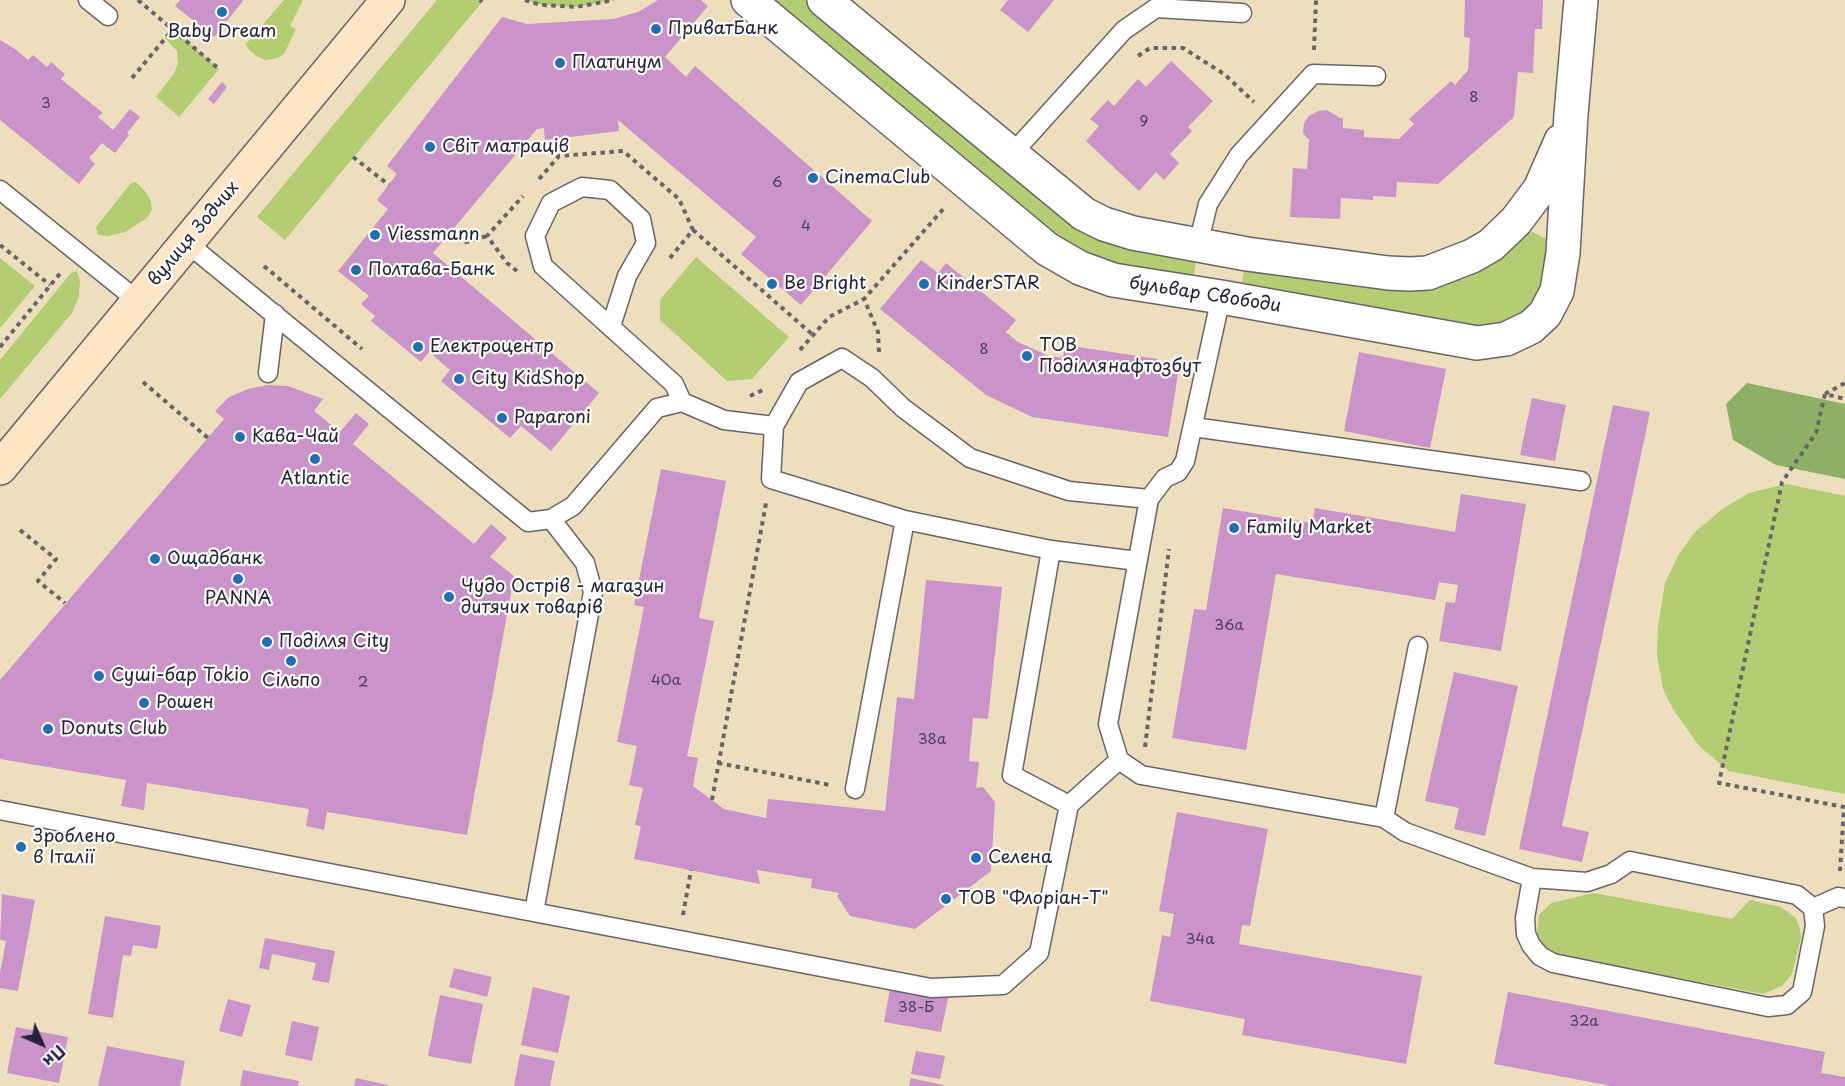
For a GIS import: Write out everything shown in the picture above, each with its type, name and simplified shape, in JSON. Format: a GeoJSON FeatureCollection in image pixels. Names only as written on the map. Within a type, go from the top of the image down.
{"type":"FeatureCollection","features":[{"type":"Feature","properties":{"kind":"main road","name":"вулиця Зодчих"},"geometry":{"type":"LineString","coordinates":[[0,468],[388,0]]}},
{"type":"Feature","properties":{"kind":"street","name":"бульвар Свободи"},"geometry":{"type":"LineString","coordinates":[[748,0],[966,182],[1062,258],[1080,268],[1113,280],[1477,343],[1498,341],[1523,332],[1545,314],[1557,291],[1563,253],[1571,114],[1581,0]]}},
{"type":"Feature","properties":{"kind":"street","name":"бульвар Свободи"},"geometry":{"type":"LineString","coordinates":[[824,0],[1084,214],[1104,224],[1133,233],[1213,248],[1409,274],[1428,273],[1451,265],[1491,245],[1530,206],[1550,170],[1571,114]]}},
{"type":"Feature","properties":{"kind":"street"},"geometry":{"type":"LineString","coordinates":[[1213,248],[1221,297]]}},
{"type":"Feature","properties":{"kind":"lane"},"geometry":{"type":"LineString","coordinates":[[88,0],[108,16]]}},
{"type":"Feature","properties":{"kind":"lane"},"geometry":{"type":"LineString","coordinates":[[1011,155],[1124,30],[1156,8],[1242,13]]}},
{"type":"Feature","properties":{"kind":"lane"},"geometry":{"type":"LineString","coordinates":[[1213,248],[1208,204],[1239,155],[1313,74],[1376,76]]}},
{"type":"Feature","properties":{"kind":"lane"},"geometry":{"type":"LineString","coordinates":[[611,326],[627,276],[645,243],[641,219],[610,190],[582,187],[551,203],[535,236],[543,266],[674,384],[682,402]]}},
{"type":"Feature","properties":{"kind":"lane"},"geometry":{"type":"LineString","coordinates":[[0,190],[138,301]]}},
{"type":"Feature","properties":{"kind":"lane"},"geometry":{"type":"LineString","coordinates":[[187,243],[528,522],[551,519],[573,506],[657,408],[682,402],[724,420],[774,426]]}},
{"type":"Feature","properties":{"kind":"lane"},"geometry":{"type":"LineString","coordinates":[[1221,297],[1185,462],[1178,472],[1165,478],[1149,499],[1108,724],[1119,759],[1141,775],[1384,818],[1405,832],[1532,878],[1587,882],[1611,874],[1630,861],[1797,895],[1814,908],[1815,926],[1802,993],[1787,1005],[1768,1007],[1553,963],[1540,956],[1526,934],[1525,918],[1532,878]]}},
{"type":"Feature","properties":{"kind":"lane"},"geometry":{"type":"LineString","coordinates":[[268,373],[275,314]]}},
{"type":"Feature","properties":{"kind":"lane"},"geometry":{"type":"LineString","coordinates":[[1137,561],[1051,550],[905,520],[771,479],[774,426],[800,382],[842,358],[872,378],[903,408],[970,458],[1069,491],[1149,499]]}},
{"type":"Feature","properties":{"kind":"lane"},"geometry":{"type":"LineString","coordinates":[[1193,428],[1581,482]]}},
{"type":"Feature","properties":{"kind":"lane"},"geometry":{"type":"LineString","coordinates":[[534,912],[592,592],[585,563],[551,519]]}},
{"type":"Feature","properties":{"kind":"lane"},"geometry":{"type":"LineString","coordinates":[[855,789],[905,520]]}},
{"type":"Feature","properties":{"kind":"lane"},"geometry":{"type":"LineString","coordinates":[[1051,550],[1012,775],[1069,805]]}},
{"type":"Feature","properties":{"kind":"lane"},"geometry":{"type":"LineString","coordinates":[[1384,818],[1418,646]]}},
{"type":"Feature","properties":{"kind":"lane"},"geometry":{"type":"LineString","coordinates":[[0,810],[931,988],[1003,985],[1039,953],[1069,805],[1119,759]]}},
{"type":"Feature","properties":{"kind":"lane"},"geometry":{"type":"LineString","coordinates":[[1814,908],[1841,897]]}},
{"type":"Feature","properties":{"kind":"path"},"geometry":{"type":"LineString","coordinates":[[138,0],[219,69]]}},
{"type":"Feature","properties":{"kind":"path"},"geometry":{"type":"LineString","coordinates":[[525,0],[542,5],[576,7],[614,0]]}},
{"type":"Feature","properties":{"kind":"path"},"geometry":{"type":"LineString","coordinates":[[1315,39],[1316,0]]}},
{"type":"Feature","properties":{"kind":"path"},"geometry":{"type":"LineString","coordinates":[[132,78],[173,29]]}},
{"type":"Feature","properties":{"kind":"path"},"geometry":{"type":"LineString","coordinates":[[1097,58],[1113,72],[1150,48],[1183,48],[1224,74],[1273,119]]}},
{"type":"Feature","properties":{"kind":"path"},"geometry":{"type":"LineString","coordinates":[[535,183],[559,156],[623,151],[679,199],[693,230],[813,335]]}},
{"type":"Feature","properties":{"kind":"path"},"geometry":{"type":"LineString","coordinates":[[353,157],[389,185]]}},
{"type":"Feature","properties":{"kind":"path"},"geometry":{"type":"LineString","coordinates":[[450,232],[463,243],[487,236],[527,192]]}},
{"type":"Feature","properties":{"kind":"path"},"geometry":{"type":"LineString","coordinates":[[795,355],[829,317],[864,299],[946,206]]}},
{"type":"Feature","properties":{"kind":"path"},"geometry":{"type":"LineString","coordinates":[[664,265],[693,230]]}},
{"type":"Feature","properties":{"kind":"path"},"geometry":{"type":"LineString","coordinates":[[487,236],[507,263],[525,278]]}},
{"type":"Feature","properties":{"kind":"path"},"geometry":{"type":"LineString","coordinates":[[0,244],[50,285]]}},
{"type":"Feature","properties":{"kind":"path"},"geometry":{"type":"LineString","coordinates":[[0,347],[78,251]]}},
{"type":"Feature","properties":{"kind":"path"},"geometry":{"type":"LineString","coordinates":[[264,266],[363,350]]}},
{"type":"Feature","properties":{"kind":"path"},"geometry":{"type":"LineString","coordinates":[[864,299],[878,332],[879,355]]}},
{"type":"Feature","properties":{"kind":"path"},"geometry":{"type":"LineString","coordinates":[[143,382],[208,438]]}},
{"type":"Feature","properties":{"kind":"path"},"geometry":{"type":"LineString","coordinates":[[1841,897],[1844,807],[1719,783],[1782,482],[1816,433],[1825,394],[1845,383]]}},
{"type":"Feature","properties":{"kind":"path"},"geometry":{"type":"LineString","coordinates":[[747,397],[766,389]]}},
{"type":"Feature","properties":{"kind":"path"},"geometry":{"type":"LineString","coordinates":[[1825,394],[1845,399]]}},
{"type":"Feature","properties":{"kind":"path"},"geometry":{"type":"LineString","coordinates":[[712,800],[771,479]]}},
{"type":"Feature","properties":{"kind":"path"},"geometry":{"type":"LineString","coordinates":[[20,530],[56,559],[38,581],[65,603]]}},
{"type":"Feature","properties":{"kind":"path"},"geometry":{"type":"LineString","coordinates":[[1141,775],[1170,541]]}},
{"type":"Feature","properties":{"kind":"path"},"geometry":{"type":"LineString","coordinates":[[718,763],[855,789]]}},
{"type":"Feature","properties":{"kind":"path"},"geometry":{"type":"LineString","coordinates":[[679,940],[691,870]]}},
{"type":"Feature","properties":{"kind":"green space"},"geometry":{"type":"Polygon","coordinates":[[[284,0],[303,0],[290,26],[296,29],[284,54],[265,60],[256,56],[246,44],[284,0]]]}},
{"type":"Feature","properties":{"kind":"green space"},"geometry":{"type":"Polygon","coordinates":[[[437,0],[480,0],[482,2],[285,240],[257,217],[437,0]]]}},
{"type":"Feature","properties":{"kind":"green space"},"geometry":{"type":"Polygon","coordinates":[[[525,0],[614,0],[576,7],[541,5],[525,0]]]}},
{"type":"Feature","properties":{"kind":"green space"},"geometry":{"type":"Polygon","coordinates":[[[748,0],[824,0],[1084,214],[1198,245],[1192,292],[1113,280],[748,0]]]}},
{"type":"Feature","properties":{"kind":"green space"},"geometry":{"type":"Polygon","coordinates":[[[173,29],[219,69],[179,117],[156,97],[173,75],[178,64],[177,51],[165,38],[173,29]]]}},
{"type":"Feature","properties":{"kind":"green space"},"geometry":{"type":"Polygon","coordinates":[[[136,182],[151,201],[152,210],[147,218],[125,232],[108,236],[98,235],[96,227],[131,183],[136,182]]]}},
{"type":"Feature","properties":{"kind":"green space"},"geometry":{"type":"Polygon","coordinates":[[[1533,232],[1556,244],[1563,253],[1523,332],[1239,300],[1247,254],[1388,273],[1517,234],[1533,232]]]}},
{"type":"Feature","properties":{"kind":"green space"},"geometry":{"type":"Polygon","coordinates":[[[696,257],[789,337],[752,379],[727,381],[660,320],[660,300],[696,257]]]}},
{"type":"Feature","properties":{"kind":"green space"},"geometry":{"type":"Polygon","coordinates":[[[0,258],[35,286],[0,328],[0,258]]]}},
{"type":"Feature","properties":{"kind":"green space"},"geometry":{"type":"Polygon","coordinates":[[[77,271],[80,281],[79,296],[72,313],[0,399],[0,360],[71,273],[77,271]]]}},
{"type":"Feature","properties":{"kind":"green space"},"geometry":{"type":"Polygon","coordinates":[[[1747,383],[1845,404],[1845,479],[1776,465],[1733,440],[1726,404],[1747,383]]]}},
{"type":"Feature","properties":{"kind":"green space"},"geometry":{"type":"Polygon","coordinates":[[[1786,484],[1845,496],[1845,794],[1729,771],[1699,746],[1673,709],[1663,689],[1657,655],[1658,627],[1665,583],[1679,554],[1695,532],[1721,510],[1749,493],[1786,484]]]}},
{"type":"Feature","properties":{"kind":"green space"},"geometry":{"type":"Polygon","coordinates":[[[1594,893],[1732,919],[1750,900],[1781,907],[1796,918],[1800,929],[1801,938],[1792,974],[1782,986],[1763,994],[1562,956],[1546,948],[1537,934],[1539,915],[1551,903],[1594,893]]]}},
{"type":"Feature","properties":{"kind":"building"},"geometry":{"type":"Polygon","coordinates":[[[180,0],[243,1],[214,37],[175,6],[180,0]]]}},
{"type":"Feature","properties":{"kind":"building"},"geometry":{"type":"Polygon","coordinates":[[[658,0],[701,0],[708,6],[665,57],[686,77],[695,66],[872,221],[801,305],[741,254],[756,237],[618,120],[619,131],[545,140],[544,128],[537,129],[433,253],[599,393],[551,451],[521,426],[510,438],[441,381],[450,370],[429,352],[421,362],[371,321],[375,316],[361,304],[369,296],[338,271],[388,209],[377,200],[397,174],[387,166],[502,17],[527,24],[613,19],[638,12],[658,0]]]}},
{"type":"Feature","properties":{"kind":"building"},"geometry":{"type":"Polygon","coordinates":[[[1008,0],[1054,0],[1028,32],[1000,10],[1008,0]]]}},
{"type":"Feature","properties":{"kind":"building"},"geometry":{"type":"Polygon","coordinates":[[[1465,0],[1543,0],[1542,29],[1535,29],[1533,73],[1518,72],[1514,117],[1438,184],[1397,182],[1396,197],[1373,196],[1373,200],[1341,198],[1340,219],[1290,217],[1293,168],[1307,169],[1309,140],[1303,133],[1304,123],[1309,116],[1318,111],[1327,110],[1343,118],[1343,128],[1364,130],[1364,137],[1399,139],[1414,124],[1409,119],[1451,81],[1455,85],[1468,70],[1470,38],[1464,37],[1465,0]]]}},
{"type":"Feature","properties":{"kind":"building"},"geometry":{"type":"Polygon","coordinates":[[[0,40],[28,60],[33,55],[47,67],[51,62],[65,74],[61,79],[103,113],[98,117],[113,130],[130,109],[140,117],[115,153],[102,143],[89,158],[95,164],[79,184],[0,120],[0,40]]]}},
{"type":"Feature","properties":{"kind":"building"},"geometry":{"type":"Polygon","coordinates":[[[1171,61],[1213,101],[1188,127],[1192,131],[1170,154],[1179,163],[1164,180],[1156,172],[1139,191],[1086,141],[1099,126],[1090,119],[1108,100],[1114,106],[1138,79],[1146,87],[1171,61]]]}},
{"type":"Feature","properties":{"kind":"building"},"geometry":{"type":"Polygon","coordinates":[[[222,82],[227,87],[214,104],[208,99],[222,82]]]}},
{"type":"Feature","properties":{"kind":"building"},"geometry":{"type":"Polygon","coordinates":[[[921,260],[938,273],[946,263],[1016,320],[1006,332],[1018,342],[1049,356],[1063,358],[1065,345],[1158,359],[1156,370],[1178,374],[1168,437],[1032,417],[986,395],[880,309],[921,260]]]}},
{"type":"Feature","properties":{"kind":"building"},"geometry":{"type":"Polygon","coordinates":[[[1359,352],[1446,369],[1430,448],[1344,431],[1359,352]]]}},
{"type":"Feature","properties":{"kind":"building","name":"Поділля City"},"geometry":{"type":"Polygon","coordinates":[[[268,385],[288,386],[323,399],[314,411],[340,432],[356,413],[369,424],[353,444],[474,544],[491,524],[507,538],[490,557],[514,576],[467,835],[327,812],[324,830],[306,826],[309,809],[147,783],[144,810],[121,806],[126,780],[0,759],[0,680],[224,419],[215,411],[229,397],[248,389],[268,385]]]}},
{"type":"Feature","properties":{"kind":"building"},"geometry":{"type":"Polygon","coordinates":[[[1532,398],[1566,405],[1555,461],[1520,455],[1532,398]]]}},
{"type":"Feature","properties":{"kind":"building"},"geometry":{"type":"Polygon","coordinates":[[[1613,405],[1650,412],[1562,826],[1589,832],[1582,862],[1519,849],[1613,405]]]}},
{"type":"Feature","properties":{"kind":"building"},"geometry":{"type":"Polygon","coordinates":[[[661,469],[726,481],[699,618],[714,621],[687,756],[698,758],[693,786],[724,809],[766,818],[768,799],[885,811],[897,697],[914,699],[926,580],[1002,587],[988,719],[973,718],[969,761],[979,762],[976,788],[983,787],[995,802],[991,871],[915,929],[850,916],[837,896],[839,893],[811,888],[812,879],[757,870],[760,884],[634,859],[641,826],[635,825],[643,788],[629,785],[637,746],[617,742],[644,607],[634,605],[661,469]]]}},
{"type":"Feature","properties":{"kind":"building"},"geometry":{"type":"Polygon","coordinates":[[[1461,494],[1526,504],[1501,651],[1439,641],[1446,602],[1455,603],[1458,585],[1439,582],[1435,600],[1276,574],[1246,750],[1172,738],[1194,609],[1206,610],[1223,508],[1312,523],[1315,508],[1455,532],[1461,494]]]}},
{"type":"Feature","properties":{"kind":"building"},"geometry":{"type":"Polygon","coordinates":[[[1454,672],[1518,686],[1485,836],[1454,829],[1459,808],[1425,801],[1454,672]]]}},
{"type":"Feature","properties":{"kind":"building"},"geometry":{"type":"Polygon","coordinates":[[[1177,812],[1268,829],[1250,926],[1242,925],[1239,944],[1422,976],[1406,1064],[1242,1035],[1245,1019],[1150,1001],[1162,935],[1170,937],[1174,914],[1159,911],[1177,812]]]}},
{"type":"Feature","properties":{"kind":"building"},"geometry":{"type":"Polygon","coordinates":[[[2,894],[35,900],[18,991],[0,988],[0,973],[6,941],[0,940],[2,894]]]}},
{"type":"Feature","properties":{"kind":"building"},"geometry":{"type":"Polygon","coordinates":[[[105,916],[161,926],[157,949],[133,945],[131,956],[123,955],[113,1018],[88,1014],[105,916]]]}},
{"type":"Feature","properties":{"kind":"building"},"geometry":{"type":"Polygon","coordinates":[[[265,938],[335,951],[329,983],[312,980],[316,963],[272,954],[269,970],[259,968],[265,938]]]}},
{"type":"Feature","properties":{"kind":"building"},"geometry":{"type":"Polygon","coordinates":[[[454,968],[492,977],[487,997],[449,987],[454,968]]]}},
{"type":"Feature","properties":{"kind":"building"},"geometry":{"type":"Polygon","coordinates":[[[891,983],[949,994],[941,1032],[884,1022],[891,983]]]}},
{"type":"Feature","properties":{"kind":"building"},"geometry":{"type":"Polygon","coordinates":[[[533,987],[570,996],[558,1053],[521,1045],[533,987]]]}},
{"type":"Feature","properties":{"kind":"building"},"geometry":{"type":"Polygon","coordinates":[[[1508,992],[1825,1052],[1821,1073],[1845,1077],[1845,1086],[1612,1086],[1494,1064],[1508,992]]]}},
{"type":"Feature","properties":{"kind":"building"},"geometry":{"type":"Polygon","coordinates":[[[440,995],[483,1004],[471,1064],[428,1056],[440,995]]]}},
{"type":"Feature","properties":{"kind":"building"},"geometry":{"type":"Polygon","coordinates":[[[228,999],[251,1005],[242,1037],[219,1031],[228,999]]]}},
{"type":"Feature","properties":{"kind":"building"},"geometry":{"type":"Polygon","coordinates":[[[292,1021],[319,1027],[312,1061],[285,1055],[292,1021]]]}},
{"type":"Feature","properties":{"kind":"building"},"geometry":{"type":"Polygon","coordinates":[[[16,1027],[68,1037],[59,1083],[7,1073],[16,1027]]]}},
{"type":"Feature","properties":{"kind":"building"},"geometry":{"type":"Polygon","coordinates":[[[107,1046],[185,1061],[180,1086],[98,1086],[107,1046]]]}},
{"type":"Feature","properties":{"kind":"building"},"geometry":{"type":"Polygon","coordinates":[[[916,1051],[945,1056],[940,1079],[911,1074],[916,1051]]]}},
{"type":"Feature","properties":{"kind":"building"},"geometry":{"type":"Polygon","coordinates":[[[520,1054],[555,1061],[550,1086],[514,1086],[520,1054]]]}},
{"type":"Feature","properties":{"kind":"building"},"geometry":{"type":"Polygon","coordinates":[[[243,1070],[299,1081],[298,1086],[240,1086],[243,1070]]]}},
{"type":"Feature","properties":{"kind":"building"},"geometry":{"type":"Polygon","coordinates":[[[356,1078],[388,1085],[388,1086],[354,1086],[356,1078]]]}},
{"type":"Feature","properties":{"kind":"building"},"geometry":{"type":"Polygon","coordinates":[[[911,1078],[943,1085],[943,1086],[909,1086],[911,1078]]]}},
{"type":"Feature","properties":{"kind":"place","name":"Baby Dream"},"geometry":{"type":"Point","coordinates":[222,12]}},
{"type":"Feature","properties":{"kind":"place","name":"ПриватБанк"},"geometry":{"type":"Point","coordinates":[656,29]}},
{"type":"Feature","properties":{"kind":"place","name":"Платинум"},"geometry":{"type":"Point","coordinates":[560,63]}},
{"type":"Feature","properties":{"kind":"place","name":"Світ матраців"},"geometry":{"type":"Point","coordinates":[430,147]}},
{"type":"Feature","properties":{"kind":"place","name":"CinemaClub"},"geometry":{"type":"Point","coordinates":[813,178]}},
{"type":"Feature","properties":{"kind":"place","name":"Viessmann"},"geometry":{"type":"Point","coordinates":[375,235]}},
{"type":"Feature","properties":{"kind":"place","name":"Полтава-Банк"},"geometry":{"type":"Point","coordinates":[356,270]}},
{"type":"Feature","properties":{"kind":"place","name":"Be Bright"},"geometry":{"type":"Point","coordinates":[772,284]}},
{"type":"Feature","properties":{"kind":"place","name":"KinderSTAR"},"geometry":{"type":"Point","coordinates":[924,284]}},
{"type":"Feature","properties":{"kind":"place","name":"Електроцентр"},"geometry":{"type":"Point","coordinates":[418,347]}},
{"type":"Feature","properties":{"kind":"place","name":"ТОВ Поділлянафтозбут"},"geometry":{"type":"Point","coordinates":[1027,356]}},
{"type":"Feature","properties":{"kind":"place","name":"City KidShop"},"geometry":{"type":"Point","coordinates":[459,379]}},
{"type":"Feature","properties":{"kind":"place","name":"Paparoni"},"geometry":{"type":"Point","coordinates":[502,418]}},
{"type":"Feature","properties":{"kind":"place","name":"Кава-Чай"},"geometry":{"type":"Point","coordinates":[240,437]}},
{"type":"Feature","properties":{"kind":"place","name":"Atlantic"},"geometry":{"type":"Point","coordinates":[315,459]}},
{"type":"Feature","properties":{"kind":"place","name":"Family Market"},"geometry":{"type":"Point","coordinates":[1234,528]}},
{"type":"Feature","properties":{"kind":"place","name":"Ощадбанк"},"geometry":{"type":"Point","coordinates":[155,559]}},
{"type":"Feature","properties":{"kind":"place","name":"PANNA"},"geometry":{"type":"Point","coordinates":[238,579]}},
{"type":"Feature","properties":{"kind":"place","name":"Чудо Острів - магазин дитячих товарів"},"geometry":{"type":"Point","coordinates":[449,597]}},
{"type":"Feature","properties":{"kind":"place","name":"Поділля City"},"geometry":{"type":"Point","coordinates":[267,642]}},
{"type":"Feature","properties":{"kind":"place","name":"Сільпо"},"geometry":{"type":"Point","coordinates":[291,661]}},
{"type":"Feature","properties":{"kind":"place","name":"Суші-бар Tokio"},"geometry":{"type":"Point","coordinates":[99,676]}},
{"type":"Feature","properties":{"kind":"place","name":"Рошен"},"geometry":{"type":"Point","coordinates":[144,703]}},
{"type":"Feature","properties":{"kind":"place","name":"Donuts Club"},"geometry":{"type":"Point","coordinates":[48,729]}},
{"type":"Feature","properties":{"kind":"place","name":"Зроблено в Італії"},"geometry":{"type":"Point","coordinates":[21,847]}},
{"type":"Feature","properties":{"kind":"place","name":"Селена"},"geometry":{"type":"Point","coordinates":[976,858]}},
{"type":"Feature","properties":{"kind":"place","name":"ТОВ \"Флоріан-Т\""},"geometry":{"type":"Point","coordinates":[946,899]}}]}
